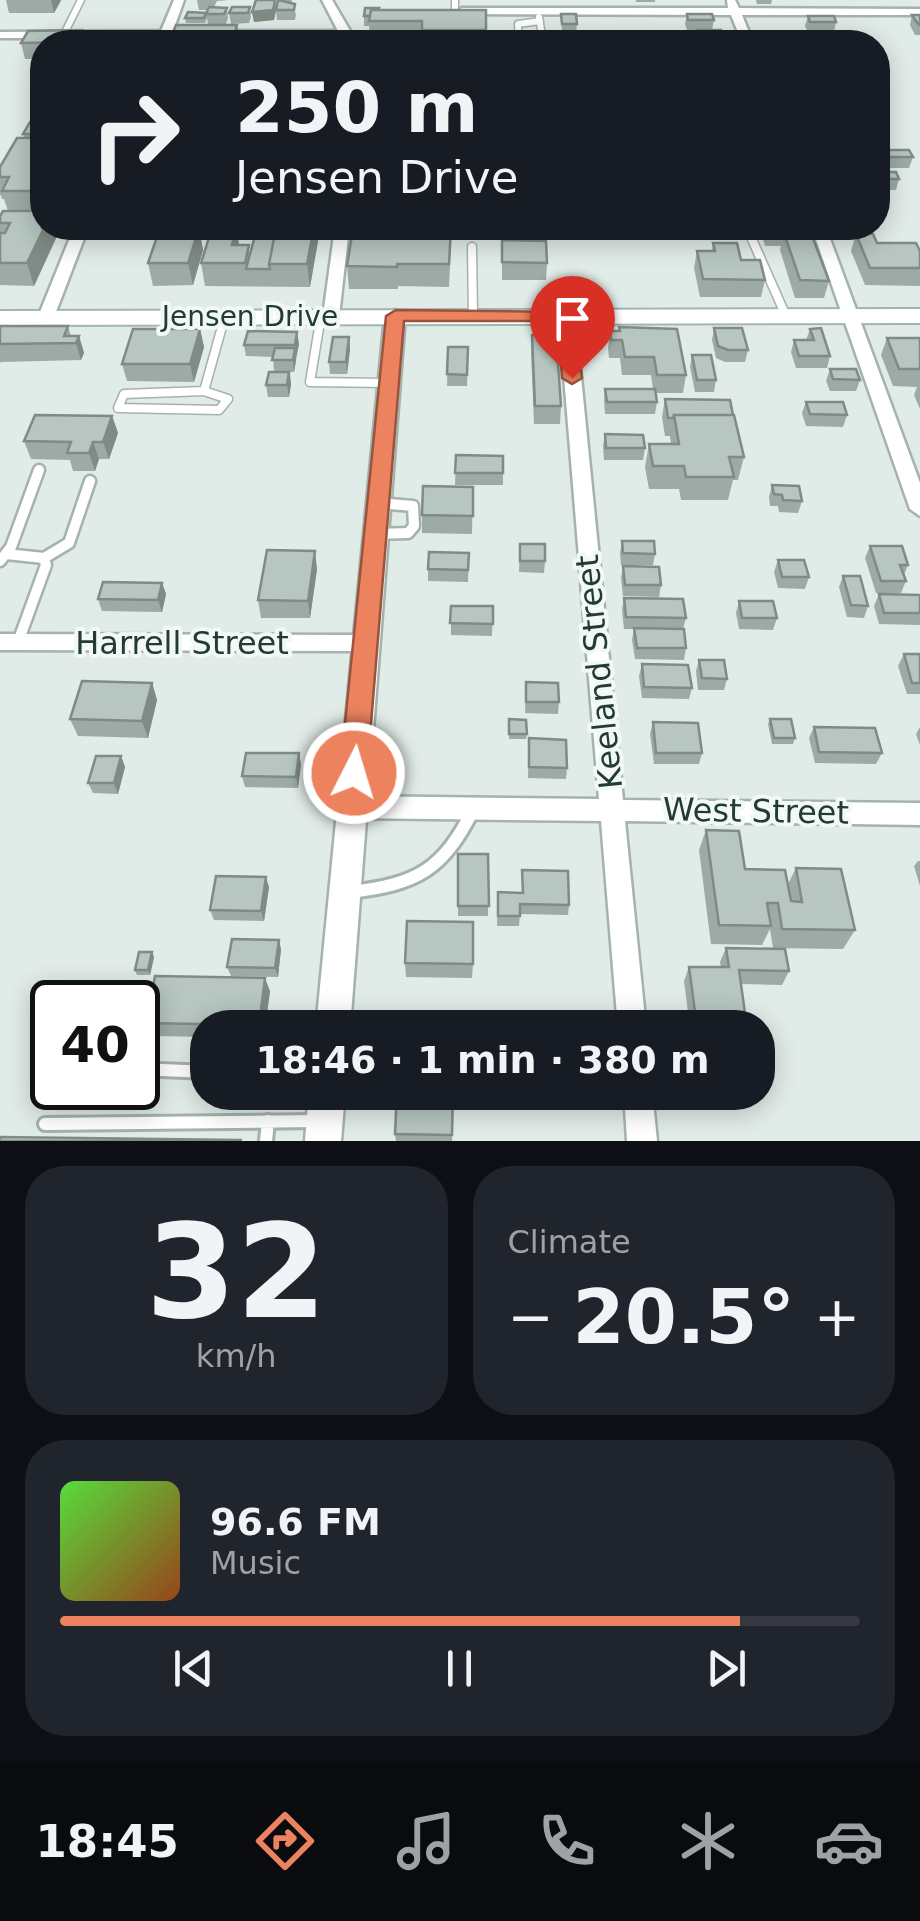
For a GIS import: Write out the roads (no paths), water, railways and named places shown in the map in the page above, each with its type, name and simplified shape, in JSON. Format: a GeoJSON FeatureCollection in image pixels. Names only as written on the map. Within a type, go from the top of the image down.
{"type":"FeatureCollection","features":[{"type":"Feature","properties":{"kind":"main road","name":"Jensen Drive"},"geometry":{"type":"LineString","coordinates":[[0,318],[920,316]]}},
{"type":"Feature","properties":{"kind":"street"},"geometry":{"type":"LineString","coordinates":[[168,30],[180,0]]}},
{"type":"Feature","properties":{"kind":"street"},"geometry":{"type":"LineString","coordinates":[[326,0],[343,30]]}},
{"type":"Feature","properties":{"kind":"street"},"geometry":{"type":"LineString","coordinates":[[455,6],[539,16],[733,6],[920,12]]}},
{"type":"Feature","properties":{"kind":"street"},"geometry":{"type":"LineString","coordinates":[[733,6],[742,30]]}},
{"type":"Feature","properties":{"kind":"street"},"geometry":{"type":"LineString","coordinates":[[0,35],[30,35]]}},
{"type":"Feature","properties":{"kind":"street"},"geometry":{"type":"LineString","coordinates":[[46,317],[77,240]]}},
{"type":"Feature","properties":{"kind":"street"},"geometry":{"type":"LineString","coordinates":[[326,316],[340,240]]}},
{"type":"Feature","properties":{"kind":"street"},"geometry":{"type":"LineString","coordinates":[[824,240],[920,509]]}},
{"type":"Feature","properties":{"kind":"street"},"geometry":{"type":"LineString","coordinates":[[334,1010],[396,316]]}},
{"type":"Feature","properties":{"kind":"street","name":"Keeland Street"},"geometry":{"type":"LineString","coordinates":[[566,316],[630,1010]]}},
{"type":"Feature","properties":{"kind":"street","name":"Harrell Street"},"geometry":{"type":"LineString","coordinates":[[9,642],[365,644]]}},
{"type":"Feature","properties":{"kind":"street","name":"West Street"},"geometry":{"type":"LineString","coordinates":[[352,808],[920,814]]}},
{"type":"Feature","properties":{"kind":"street"},"geometry":{"type":"LineString","coordinates":[[639,1110],[642,1141]]}},
{"type":"Feature","properties":{"kind":"lane"},"geometry":{"type":"LineString","coordinates":[[66,30],[80,0]]}},
{"type":"Feature","properties":{"kind":"lane"},"geometry":{"type":"LineString","coordinates":[[518,30],[518,24],[539,16],[541,30]]}},
{"type":"Feature","properties":{"kind":"lane"},"geometry":{"type":"LineString","coordinates":[[752,240],[786,316]]}},
{"type":"Feature","properties":{"kind":"lane"},"geometry":{"type":"LineString","coordinates":[[472,247],[473,316]]}},
{"type":"Feature","properties":{"kind":"lane"},"geometry":{"type":"LineString","coordinates":[[204,391],[225,316]]}},
{"type":"Feature","properties":{"kind":"lane"},"geometry":{"type":"LineString","coordinates":[[326,316],[310,382],[389,383]]}},
{"type":"Feature","properties":{"kind":"lane"},"geometry":{"type":"LineString","coordinates":[[204,391],[228,399],[218,410],[118,408],[124,394],[204,391]]}},
{"type":"Feature","properties":{"kind":"lane"},"geometry":{"type":"LineString","coordinates":[[39,470],[3,557],[44,558],[69,543],[90,481]]}},
{"type":"Feature","properties":{"kind":"lane"},"geometry":{"type":"LineString","coordinates":[[375,534],[408,533],[414,526],[413,506],[378,503]]}},
{"type":"Feature","properties":{"kind":"lane"},"geometry":{"type":"LineString","coordinates":[[9,642],[46,566],[44,558]]}},
{"type":"Feature","properties":{"kind":"lane"},"geometry":{"type":"LineString","coordinates":[[344,893],[402,887],[432,868],[456,847],[474,808]]}},
{"type":"Feature","properties":{"kind":"lane"},"geometry":{"type":"LineString","coordinates":[[160,1070],[190,1071]]}},
{"type":"Feature","properties":{"kind":"lane"},"geometry":{"type":"LineString","coordinates":[[44,1124],[325,1118]]}},
{"type":"Feature","properties":{"kind":"lane"},"geometry":{"type":"LineString","coordinates":[[266,1141],[268,1122]]}}]}
